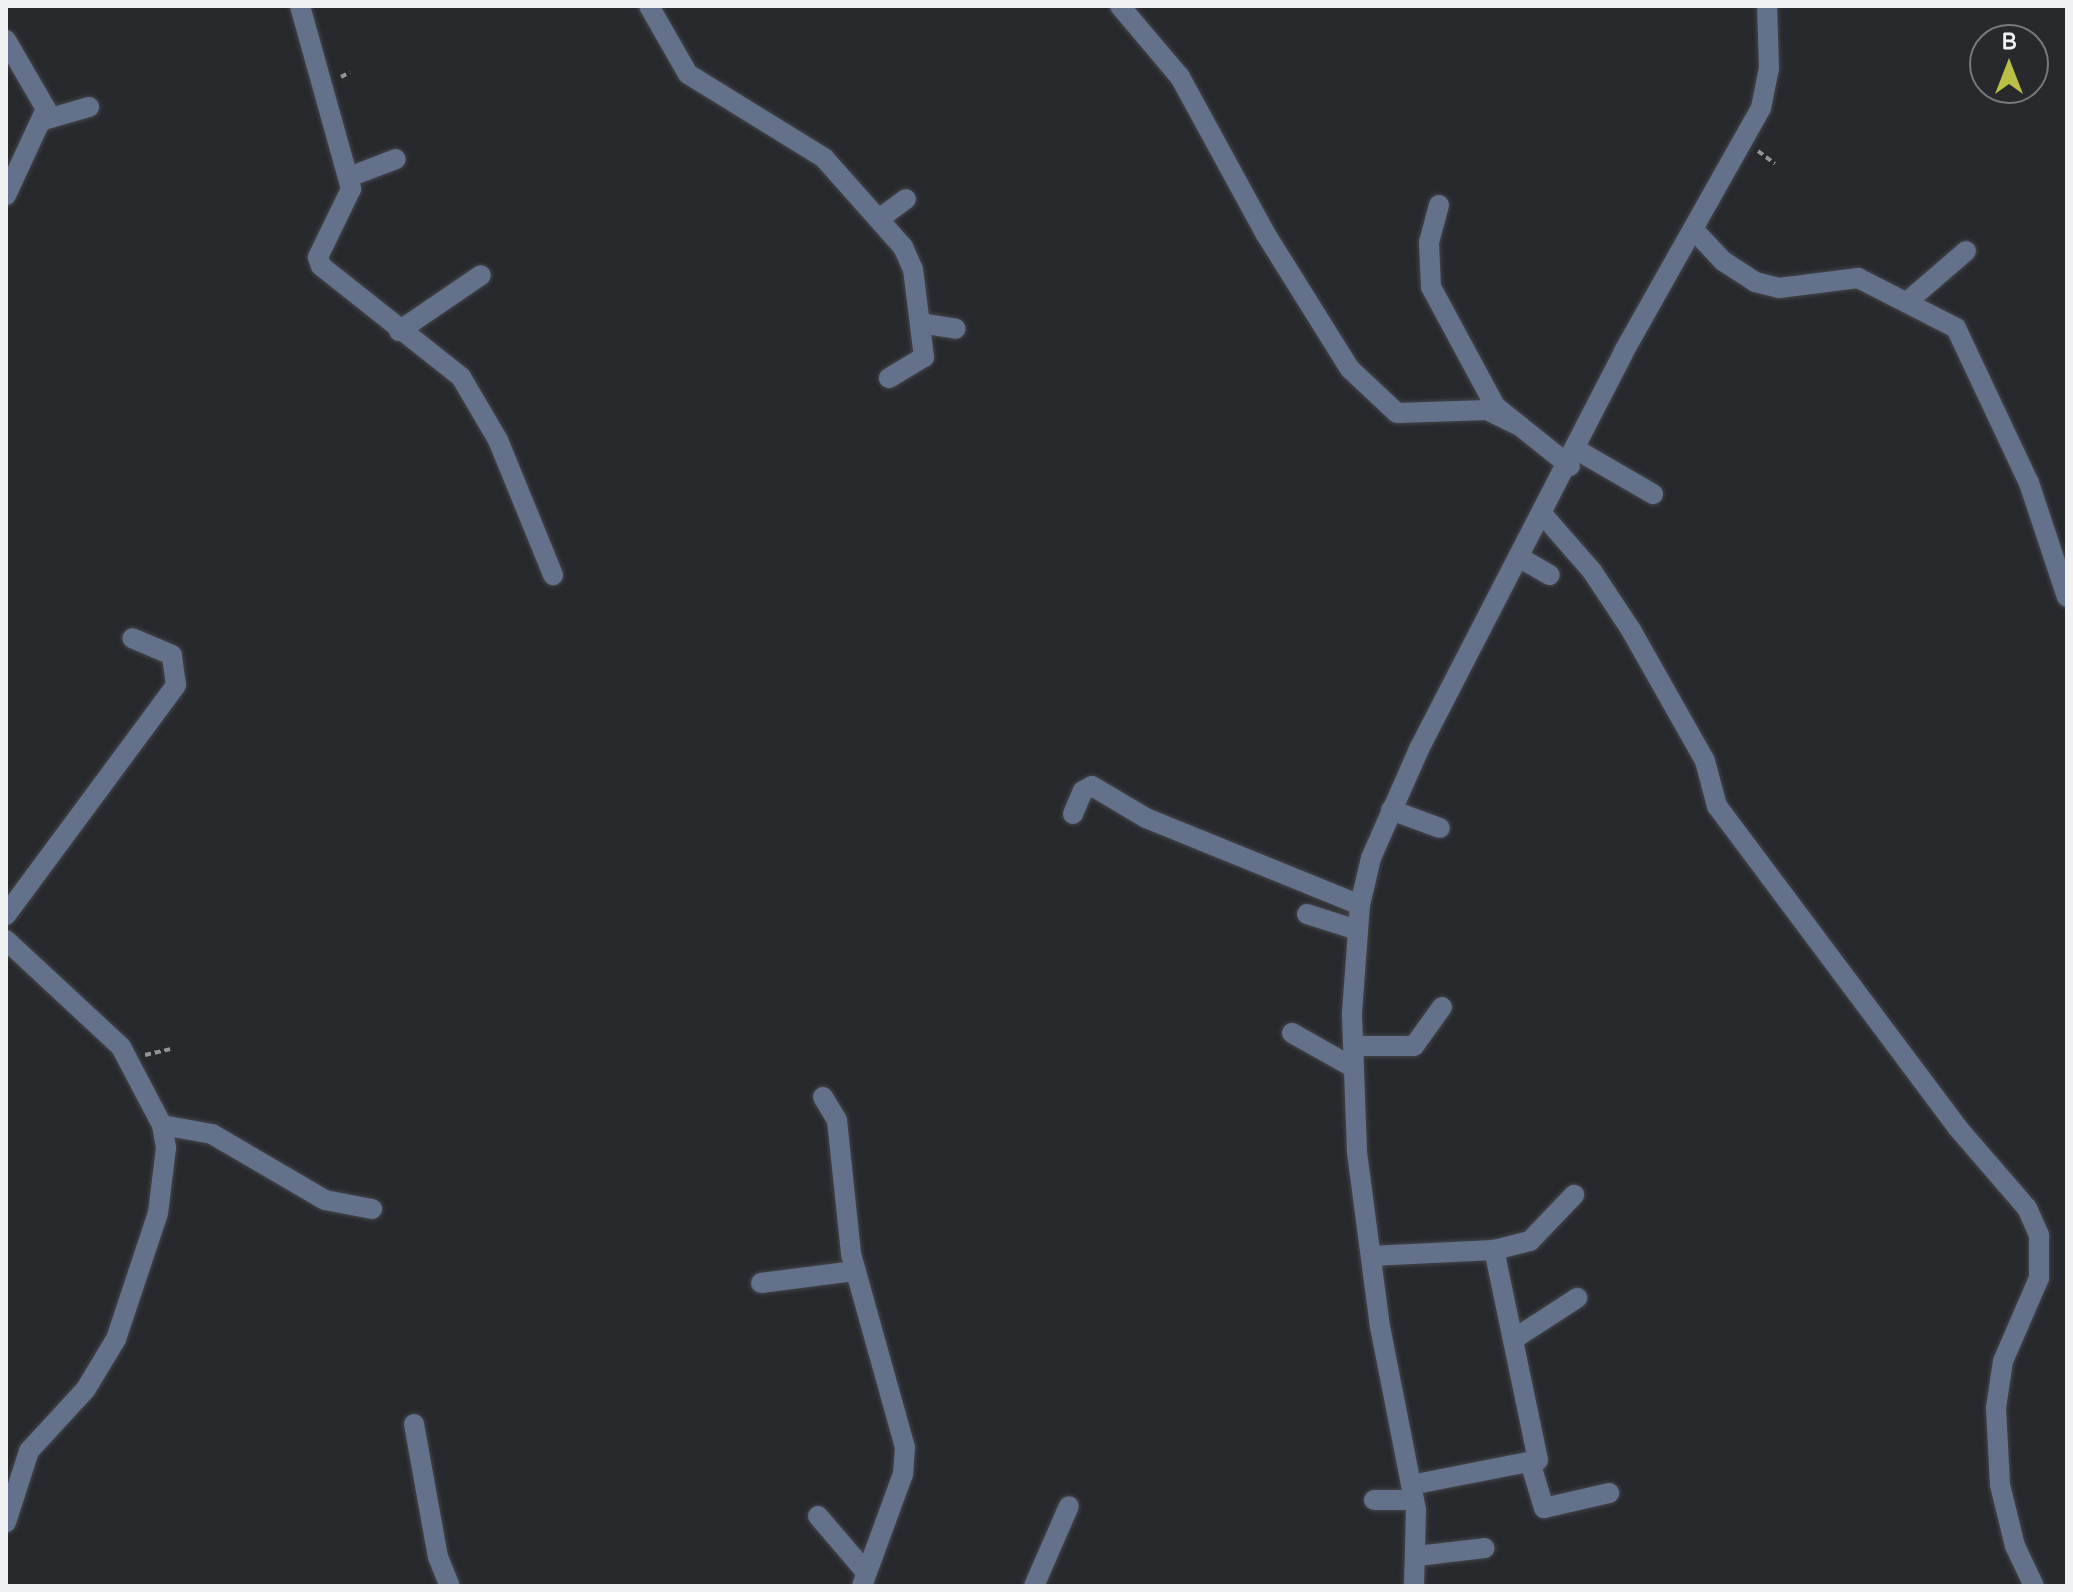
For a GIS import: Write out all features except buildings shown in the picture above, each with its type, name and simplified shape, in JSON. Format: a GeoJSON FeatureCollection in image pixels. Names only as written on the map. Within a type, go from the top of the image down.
{"type":"FeatureCollection","features":[{"type":"Feature","properties":{"kind":"street"},"geometry":{"type":"LineString","coordinates":[[300,6],[349,177],[351,200],[322,247],[321,266],[399,331],[461,377],[482,408],[553,575]]}},
{"type":"Feature","properties":{"kind":"street"},"geometry":{"type":"LineString","coordinates":[[649,6],[688,74],[824,158],[880,218],[913,269],[924,357],[889,378]]}},
{"type":"Feature","properties":{"kind":"street"},"geometry":{"type":"LineString","coordinates":[[1120,6],[1180,77],[1265,233],[1350,369],[1397,413],[1487,410],[1573,458],[1653,494]]}},
{"type":"Feature","properties":{"kind":"street"},"geometry":{"type":"LineString","coordinates":[[1414,1586],[1417,1556],[1413,1492],[1371,1256],[1354,1068],[1360,905],[1391,810],[1693,229],[1761,108],[1769,68],[1767,6]]}},
{"type":"Feature","properties":{"kind":"street"},"geometry":{"type":"LineString","coordinates":[[6,40],[44,100],[44,120],[6,195]]}},
{"type":"Feature","properties":{"kind":"street"},"geometry":{"type":"LineString","coordinates":[[44,120],[89,107]]}},
{"type":"Feature","properties":{"kind":"street"},"geometry":{"type":"LineString","coordinates":[[349,177],[396,159]]}},
{"type":"Feature","properties":{"kind":"street"},"geometry":{"type":"LineString","coordinates":[[880,218],[906,199]]}},
{"type":"Feature","properties":{"kind":"street"},"geometry":{"type":"LineString","coordinates":[[1439,205],[1429,243],[1431,287],[1483,387],[1520,426]]}},
{"type":"Feature","properties":{"kind":"street"},"geometry":{"type":"LineString","coordinates":[[1693,229],[1723,261],[1755,282],[1779,288],[1858,278],[1956,328],[1967,342],[2029,483],[2067,597]]}},
{"type":"Feature","properties":{"kind":"street"},"geometry":{"type":"LineString","coordinates":[[1907,302],[1966,251]]}},
{"type":"Feature","properties":{"kind":"street"},"geometry":{"type":"LineString","coordinates":[[399,331],[481,275]]}},
{"type":"Feature","properties":{"kind":"street"},"geometry":{"type":"LineString","coordinates":[[920,323],[956,329]]}},
{"type":"Feature","properties":{"kind":"street"},"geometry":{"type":"LineString","coordinates":[[1544,516],[1592,571],[1631,630],[1705,761],[1717,806],[1957,1127],[2027,1208],[2039,1235],[2039,1278],[2003,1361],[1996,1408],[2000,1485],[2015,1546],[2034,1586]]}},
{"type":"Feature","properties":{"kind":"street"},"geometry":{"type":"LineString","coordinates":[[1522,559],[1550,575]]}},
{"type":"Feature","properties":{"kind":"street"},"geometry":{"type":"LineString","coordinates":[[6,915],[176,685],[179,669],[172,655],[132,638]]}},
{"type":"Feature","properties":{"kind":"street"},"geometry":{"type":"LineString","coordinates":[[1073,814],[1083,791],[1092,786],[1146,818],[1360,905]]}},
{"type":"Feature","properties":{"kind":"street"},"geometry":{"type":"LineString","coordinates":[[1391,810],[1440,828]]}},
{"type":"Feature","properties":{"kind":"street"},"geometry":{"type":"LineString","coordinates":[[1307,914],[1357,930]]}},
{"type":"Feature","properties":{"kind":"street"},"geometry":{"type":"LineString","coordinates":[[6,940],[121,1047],[162,1125],[166,1176],[116,1339],[86,1389],[29,1451],[6,1522]]}},
{"type":"Feature","properties":{"kind":"street"},"geometry":{"type":"LineString","coordinates":[[1354,1046],[1414,1046],[1442,1007]]}},
{"type":"Feature","properties":{"kind":"street"},"geometry":{"type":"LineString","coordinates":[[1292,1033],[1354,1068]]}},
{"type":"Feature","properties":{"kind":"street"},"geometry":{"type":"LineString","coordinates":[[823,1097],[837,1120],[855,1271],[906,1460],[864,1579]]}},
{"type":"Feature","properties":{"kind":"street"},"geometry":{"type":"LineString","coordinates":[[162,1125],[212,1134],[325,1200],[372,1209]]}},
{"type":"Feature","properties":{"kind":"street"},"geometry":{"type":"LineString","coordinates":[[1371,1256],[1494,1250],[1540,1235],[1574,1195]]}},
{"type":"Feature","properties":{"kind":"street"},"geometry":{"type":"LineString","coordinates":[[1374,1500],[1531,1465],[1539,1453],[1517,1337],[1494,1250]]}},
{"type":"Feature","properties":{"kind":"street"},"geometry":{"type":"LineString","coordinates":[[761,1283],[855,1271]]}},
{"type":"Feature","properties":{"kind":"street"},"geometry":{"type":"LineString","coordinates":[[1517,1337],[1577,1298]]}},
{"type":"Feature","properties":{"kind":"street"},"geometry":{"type":"LineString","coordinates":[[414,1424],[438,1557],[450,1586]]}},
{"type":"Feature","properties":{"kind":"street"},"geometry":{"type":"LineString","coordinates":[[1531,1465],[1544,1508],[1609,1493]]}},
{"type":"Feature","properties":{"kind":"street"},"geometry":{"type":"LineString","coordinates":[[1034,1586],[1069,1506]]}},
{"type":"Feature","properties":{"kind":"street"},"geometry":{"type":"LineString","coordinates":[[818,1516],[864,1579]]}},
{"type":"Feature","properties":{"kind":"street"},"geometry":{"type":"LineString","coordinates":[[1417,1556],[1485,1548]]}}]}
